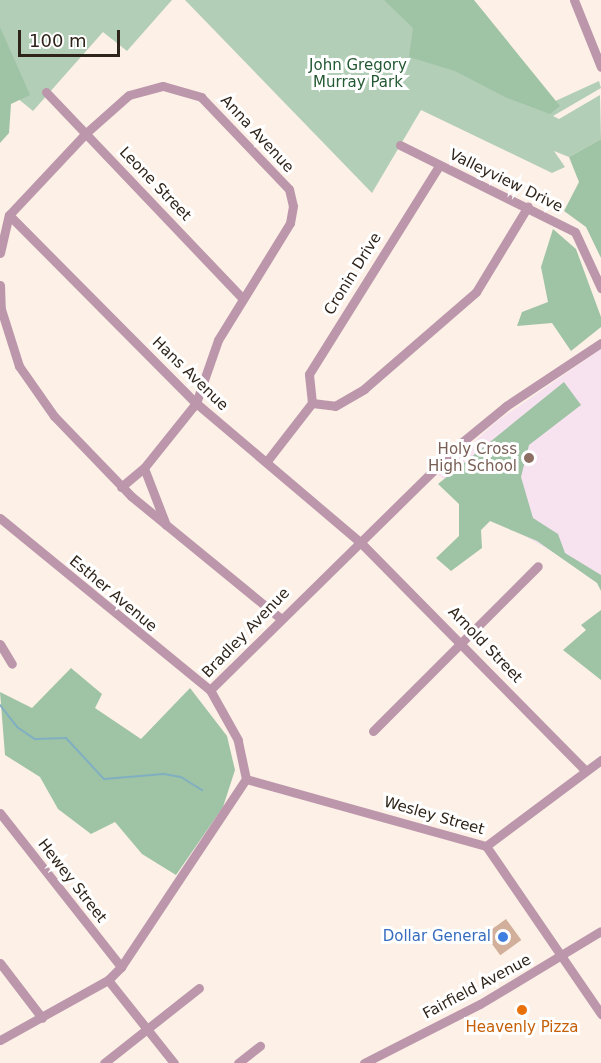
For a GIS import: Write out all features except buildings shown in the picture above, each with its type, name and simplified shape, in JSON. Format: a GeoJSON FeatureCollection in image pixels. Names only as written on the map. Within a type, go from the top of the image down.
{"type":"FeatureCollection","features":[{"type":"Feature","properties":{"kind":"street"},"geometry":{"type":"LineString","coordinates":[[574,0],[598,45],[601,67]]}},
{"type":"Feature","properties":{"kind":"street","name":"Anna Avenue"},"geometry":{"type":"LineString","coordinates":[[0,253],[9,215],[86,133],[129,95],[163,86],[201,97],[289,189],[293,206],[290,223],[218,340],[196,404],[144,468],[121,487]]}},
{"type":"Feature","properties":{"kind":"street","name":"Leone Street"},"geometry":{"type":"LineString","coordinates":[[46,92],[242,298]]}},
{"type":"Feature","properties":{"kind":"street","name":"Valleyview Drive"},"geometry":{"type":"LineString","coordinates":[[400,145],[439,166],[528,206],[575,232],[601,288]]}},
{"type":"Feature","properties":{"kind":"street","name":"Cronin Drive"},"geometry":{"type":"LineString","coordinates":[[312,403],[309,374],[439,166]]}},
{"type":"Feature","properties":{"kind":"street"},"geometry":{"type":"LineString","coordinates":[[267,461],[312,403],[335,406],[364,389],[476,292],[528,206]]}},
{"type":"Feature","properties":{"kind":"street","name":"Hans Avenue"},"geometry":{"type":"LineString","coordinates":[[9,215],[196,404],[267,461],[361,543]]}},
{"type":"Feature","properties":{"kind":"street"},"geometry":{"type":"LineString","coordinates":[[0,285],[1,309],[18,366],[54,416],[121,487],[280,618]]}},
{"type":"Feature","properties":{"kind":"street","name":"Bradley Avenue"},"geometry":{"type":"LineString","coordinates":[[246,779],[238,740],[210,690],[280,618],[361,543],[461,443],[506,406],[601,343]]}},
{"type":"Feature","properties":{"kind":"street"},"geometry":{"type":"LineString","coordinates":[[144,468],[166,525]]}},
{"type":"Feature","properties":{"kind":"street","name":"Esther Avenue"},"geometry":{"type":"LineString","coordinates":[[0,518],[210,690]]}},
{"type":"Feature","properties":{"kind":"street","name":"Arnold Street"},"geometry":{"type":"LineString","coordinates":[[361,543],[461,641],[585,770]]}},
{"type":"Feature","properties":{"kind":"street"},"geometry":{"type":"LineString","coordinates":[[373,731],[538,566]]}},
{"type":"Feature","properties":{"kind":"street"},"geometry":{"type":"LineString","coordinates":[[0,644],[12,664]]}},
{"type":"Feature","properties":{"kind":"street"},"geometry":{"type":"LineString","coordinates":[[486,846],[601,760]]}},
{"type":"Feature","properties":{"kind":"street"},"geometry":{"type":"LineString","coordinates":[[0,1040],[108,980],[121,967],[246,779]]}},
{"type":"Feature","properties":{"kind":"street","name":"Wesley Street"},"geometry":{"type":"LineString","coordinates":[[246,779],[486,846],[601,1014]]}},
{"type":"Feature","properties":{"kind":"street","name":"Hewey Street"},"geometry":{"type":"LineString","coordinates":[[0,813],[121,967]]}},
{"type":"Feature","properties":{"kind":"street","name":"Fairfield Avenue"},"geometry":{"type":"LineString","coordinates":[[364,1063],[564,957],[601,931]]}},
{"type":"Feature","properties":{"kind":"street"},"geometry":{"type":"LineString","coordinates":[[0,963],[42,1018]]}},
{"type":"Feature","properties":{"kind":"street"},"geometry":{"type":"LineString","coordinates":[[108,980],[174,1063]]}},
{"type":"Feature","properties":{"kind":"street"},"geometry":{"type":"LineString","coordinates":[[104,1063],[145,1027],[199,988]]}},
{"type":"Feature","properties":{"kind":"street"},"geometry":{"type":"LineString","coordinates":[[238,1063],[260,1046]]}},
{"type":"Feature","properties":{"kind":"shaded area","name":"Holy Cross High School"},"geometry":{"type":"Polygon","coordinates":[[[601,349],[601,580],[506,525],[438,475],[496,422],[601,349]]]}},
{"type":"Feature","properties":{"kind":"green space"},"geometry":{"type":"Polygon","coordinates":[[[0,0],[172,0],[127,51],[103,32],[33,111],[0,84],[0,0]]]}},
{"type":"Feature","properties":{"kind":"green space","name":"John Gregory Murray Park"},"geometry":{"type":"Polygon","coordinates":[[[185,0],[466,0],[551,103],[599,81],[601,88],[553,116],[559,119],[600,95],[601,139],[569,157],[554,151],[565,167],[552,173],[421,110],[372,193],[185,0]]]}},
{"type":"Feature","properties":{"kind":"green space"},"geometry":{"type":"Polygon","coordinates":[[[384,0],[474,0],[560,106],[550,114],[505,97],[455,71],[409,57],[413,28],[384,0]]]}},
{"type":"Feature","properties":{"kind":"green space"},"geometry":{"type":"Polygon","coordinates":[[[0,27],[30,95],[11,104],[9,133],[0,143],[0,27]]]}},
{"type":"Feature","properties":{"kind":"green space"},"geometry":{"type":"Polygon","coordinates":[[[601,139],[601,258],[586,227],[564,211],[579,182],[569,157],[601,139]]]}},
{"type":"Feature","properties":{"kind":"green space"},"geometry":{"type":"Polygon","coordinates":[[[553,229],[576,249],[601,317],[601,327],[571,351],[552,323],[517,326],[522,312],[548,302],[541,267],[553,229]]]}},
{"type":"Feature","properties":{"kind":"green space"},"geometry":{"type":"Polygon","coordinates":[[[564,382],[581,405],[529,445],[521,477],[533,518],[558,534],[565,553],[601,575],[601,591],[597,583],[537,541],[490,521],[481,530],[482,548],[451,571],[436,558],[459,536],[459,504],[438,484],[564,382]]]}},
{"type":"Feature","properties":{"kind":"green space"},"geometry":{"type":"Polygon","coordinates":[[[601,610],[601,680],[563,650],[586,630],[581,625],[601,610]]]}},
{"type":"Feature","properties":{"kind":"green space"},"geometry":{"type":"Polygon","coordinates":[[[71,668],[102,694],[95,708],[141,739],[190,688],[227,736],[235,770],[223,807],[176,875],[142,854],[115,822],[91,834],[58,809],[40,777],[5,755],[0,692],[32,708],[71,668]]]}},
{"type":"Feature","properties":{"kind":"waterway"},"geometry":{"type":"LineString","coordinates":[[0,705],[17,727],[35,739],[66,738],[104,779],[164,774],[181,777],[202,790]]}},
{"type":"Feature","properties":{"kind":"place","name":"Holy Cross High School"},"geometry":{"type":"Point","coordinates":[529,458]}},
{"type":"Feature","properties":{"kind":"place","name":"Dollar General"},"geometry":{"type":"Point","coordinates":[503,937]}},
{"type":"Feature","properties":{"kind":"place","name":"Heavenly Pizza"},"geometry":{"type":"Point","coordinates":[522,1010]}}]}
